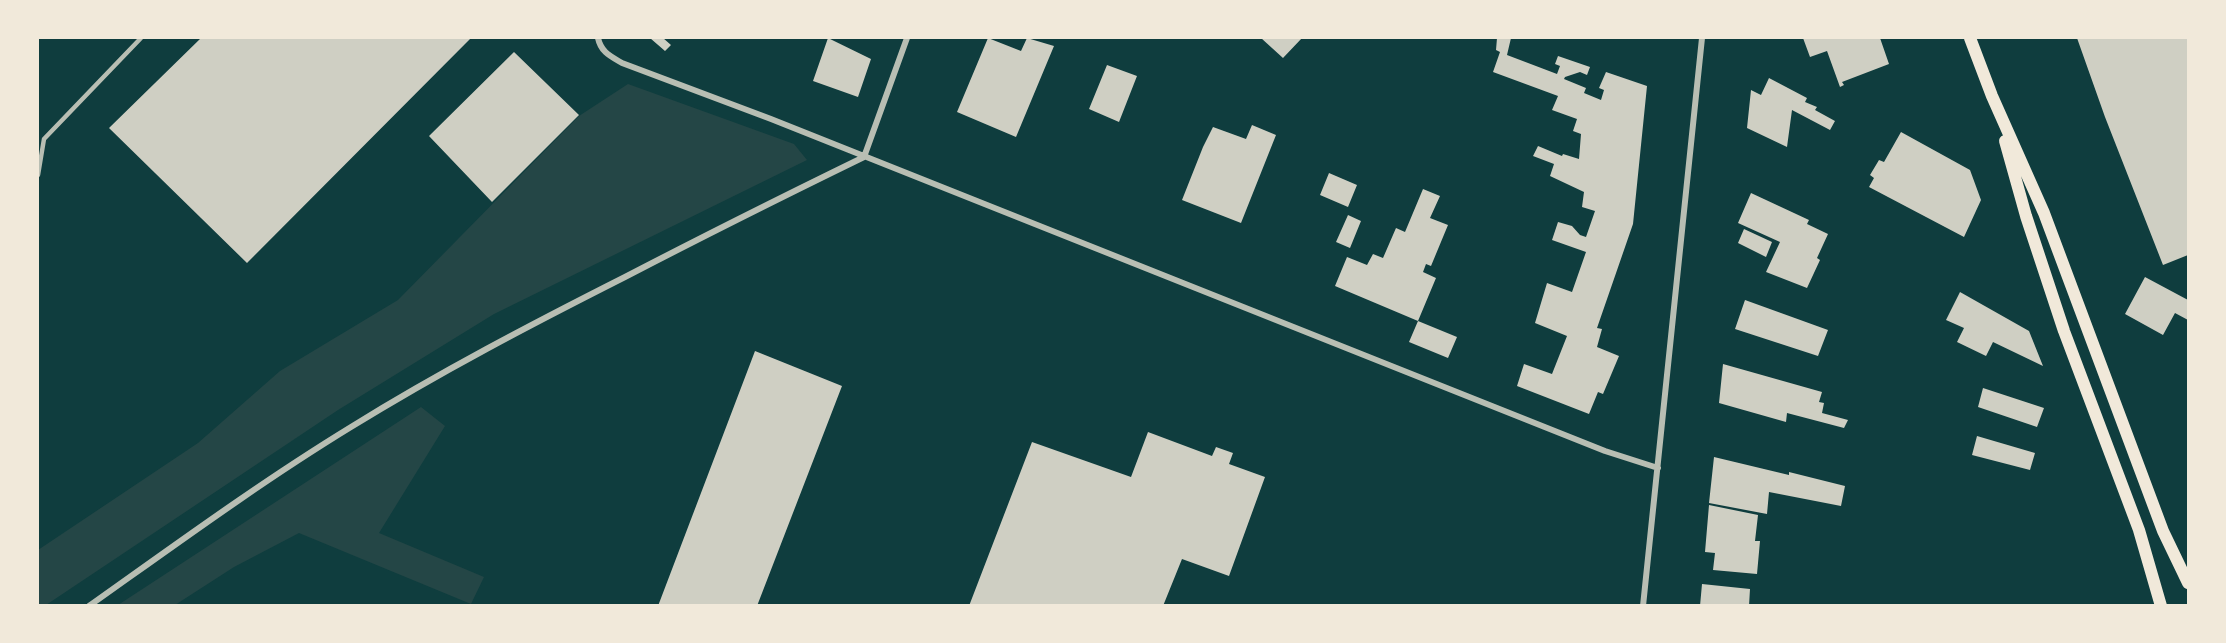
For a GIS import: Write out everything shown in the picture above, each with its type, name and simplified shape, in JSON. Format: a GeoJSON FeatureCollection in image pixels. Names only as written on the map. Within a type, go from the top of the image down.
{"type":"FeatureCollection","features":[{"type":"Feature","properties":{"kind":"main road"},"geometry":{"type":"LineString","coordinates":[[1970,38],[1992,96],[2044,213],[2163,531],[2188,583]]}},
{"type":"Feature","properties":{"kind":"main road"},"geometry":{"type":"LineString","coordinates":[[1992,96],[2026,216],[2064,332],[2139,530],[2161,606]]}},
{"type":"Feature","properties":{"kind":"street"},"geometry":{"type":"LineString","coordinates":[[598,38],[600,46],[608,55],[622,63],[771,119],[1605,452],[1658,468]]}},
{"type":"Feature","properties":{"kind":"street"},"geometry":{"type":"LineString","coordinates":[[89,606],[349,428],[419,386],[491,345],[772,201],[864,157],[907,38]]}},
{"type":"Feature","properties":{"kind":"street"},"geometry":{"type":"LineString","coordinates":[[1643,606],[1702,38]]}},
{"type":"Feature","properties":{"kind":"lane"},"geometry":{"type":"LineString","coordinates":[[38,175],[44,139],[141,38]]}},
{"type":"Feature","properties":{"kind":"shaded area"},"geometry":{"type":"Polygon","coordinates":[[[628,84],[794,144],[807,160],[494,314],[338,410],[46,605],[38,605],[38,550],[198,443],[280,371],[398,300],[579,116],[628,84]]]}},
{"type":"Feature","properties":{"kind":"shaded area"},"geometry":{"type":"Polygon","coordinates":[[[421,407],[445,426],[379,533],[484,577],[471,604],[299,533],[234,567],[175,605],[118,605],[421,407]]]}},
{"type":"Feature","properties":{"kind":"building"},"geometry":{"type":"Polygon","coordinates":[[[201,38],[471,38],[247,263],[109,128],[201,38]]]}},
{"type":"Feature","properties":{"kind":"building"},"geometry":{"type":"Polygon","coordinates":[[[650,38],[663,38],[671,45],[665,51],[650,38]]]}},
{"type":"Feature","properties":{"kind":"building"},"geometry":{"type":"Polygon","coordinates":[[[828,38],[871,59],[858,97],[813,81],[828,38]]]}},
{"type":"Feature","properties":{"kind":"building"},"geometry":{"type":"Polygon","coordinates":[[[988,38],[1021,51],[1027,38],[1054,46],[1016,137],[957,112],[988,38]]]}},
{"type":"Feature","properties":{"kind":"building"},"geometry":{"type":"Polygon","coordinates":[[[1261,38],[1302,38],[1283,58],[1261,38]]]}},
{"type":"Feature","properties":{"kind":"building"},"geometry":{"type":"Polygon","coordinates":[[[1497,38],[1511,38],[1507,55],[1557,74],[1560,66],[1555,64],[1558,56],[1590,67],[1587,75],[1580,72],[1564,79],[1586,88],[1584,93],[1601,100],[1604,90],[1599,88],[1606,72],[1647,86],[1633,224],[1597,328],[1602,329],[1597,347],[1619,356],[1603,394],[1598,392],[1589,414],[1517,386],[1524,364],[1552,374],[1567,336],[1535,323],[1547,283],[1572,292],[1586,252],[1552,240],[1558,222],[1572,226],[1580,235],[1586,237],[1595,211],[1582,207],[1584,192],[1550,176],[1554,164],[1533,156],[1538,146],[1562,156],[1563,154],[1579,159],[1581,134],[1573,131],[1577,119],[1552,110],[1558,96],[1493,72],[1500,52],[1496,50],[1497,38]]]}},
{"type":"Feature","properties":{"kind":"building"},"geometry":{"type":"Polygon","coordinates":[[[1803,38],[1880,38],[1889,64],[1842,82],[1844,85],[1840,87],[1827,51],[1810,57],[1803,38]]]}},
{"type":"Feature","properties":{"kind":"building"},"geometry":{"type":"Polygon","coordinates":[[[2077,38],[2188,38],[2188,255],[2163,265],[2105,117],[2077,38]]]}},
{"type":"Feature","properties":{"kind":"building"},"geometry":{"type":"Polygon","coordinates":[[[514,52],[579,115],[492,202],[429,136],[514,52]]]}},
{"type":"Feature","properties":{"kind":"building"},"geometry":{"type":"Polygon","coordinates":[[[1107,65],[1137,76],[1119,122],[1089,109],[1107,65]]]}},
{"type":"Feature","properties":{"kind":"building"},"geometry":{"type":"Polygon","coordinates":[[[1769,78],[1807,98],[1805,102],[1817,107],[1815,110],[1835,121],[1830,130],[1792,110],[1787,147],[1747,128],[1751,90],[1761,95],[1769,78]]]}},
{"type":"Feature","properties":{"kind":"building"},"geometry":{"type":"Polygon","coordinates":[[[1252,125],[1276,135],[1241,223],[1182,200],[1213,127],[1246,139],[1252,125]]]}},
{"type":"Feature","properties":{"kind":"building"},"geometry":{"type":"Polygon","coordinates":[[[1901,132],[1970,170],[1981,200],[1964,237],[1869,187],[1874,178],[1870,175],[1879,160],[1884,162],[1901,132]]]}},
{"type":"Feature","properties":{"kind":"building"},"geometry":{"type":"Polygon","coordinates":[[[1329,173],[1357,185],[1348,207],[1320,195],[1329,173]]]}},
{"type":"Feature","properties":{"kind":"building"},"geometry":{"type":"Polygon","coordinates":[[[1423,189],[1440,196],[1430,218],[1448,225],[1431,266],[1426,264],[1423,272],[1436,278],[1418,321],[1335,286],[1347,257],[1367,265],[1373,254],[1383,258],[1396,228],[1405,232],[1423,189]]]}},
{"type":"Feature","properties":{"kind":"building"},"geometry":{"type":"Polygon","coordinates":[[[1751,193],[1809,220],[1807,224],[1828,234],[1817,258],[1820,260],[1807,288],[1766,272],[1780,242],[1738,223],[1751,193]]]}},
{"type":"Feature","properties":{"kind":"building"},"geometry":{"type":"Polygon","coordinates":[[[1348,215],[1361,221],[1350,248],[1336,242],[1348,215]]]}},
{"type":"Feature","properties":{"kind":"building"},"geometry":{"type":"Polygon","coordinates":[[[1744,229],[1772,242],[1766,257],[1738,243],[1744,229]]]}},
{"type":"Feature","properties":{"kind":"building"},"geometry":{"type":"Polygon","coordinates":[[[2145,277],[2188,300],[2188,320],[2175,313],[2163,335],[2125,314],[2145,277]]]}},
{"type":"Feature","properties":{"kind":"building"},"geometry":{"type":"Polygon","coordinates":[[[1960,292],[2029,331],[2043,366],[1993,342],[1986,356],[1957,342],[1964,328],[1946,320],[1960,292]]]}},
{"type":"Feature","properties":{"kind":"building"},"geometry":{"type":"Polygon","coordinates":[[[1745,300],[1828,330],[1818,356],[1735,329],[1745,300]]]}},
{"type":"Feature","properties":{"kind":"building"},"geometry":{"type":"Polygon","coordinates":[[[1418,321],[1457,337],[1448,358],[1409,342],[1418,321]]]}},
{"type":"Feature","properties":{"kind":"building"},"geometry":{"type":"Polygon","coordinates":[[[755,351],[842,386],[757,606],[658,606],[755,351]]]}},
{"type":"Feature","properties":{"kind":"building"},"geometry":{"type":"Polygon","coordinates":[[[1723,364],[1822,392],[1819,402],[1824,403],[1822,413],[1848,420],[1844,428],[1787,413],[1786,422],[1719,403],[1723,364]]]}},
{"type":"Feature","properties":{"kind":"building"},"geometry":{"type":"Polygon","coordinates":[[[1983,388],[2044,408],[2037,427],[1978,407],[1983,388]]]}},
{"type":"Feature","properties":{"kind":"building"},"geometry":{"type":"Polygon","coordinates":[[[1148,432],[1212,456],[1216,447],[1233,453],[1229,464],[1265,477],[1229,576],[1182,559],[1163,606],[969,606],[1032,442],[1131,477],[1148,432]]]}},
{"type":"Feature","properties":{"kind":"building"},"geometry":{"type":"Polygon","coordinates":[[[1977,436],[2035,453],[2030,470],[1972,455],[1977,436]]]}},
{"type":"Feature","properties":{"kind":"building"},"geometry":{"type":"Polygon","coordinates":[[[1714,457],[1845,486],[1841,506],[1769,492],[1767,514],[1709,503],[1714,457]]]}},
{"type":"Feature","properties":{"kind":"building"},"geometry":{"type":"Polygon","coordinates":[[[1709,505],[1758,515],[1755,541],[1760,541],[1757,574],[1713,570],[1715,553],[1705,552],[1709,505]]]}},
{"type":"Feature","properties":{"kind":"building"},"geometry":{"type":"Polygon","coordinates":[[[1702,584],[1750,589],[1749,606],[1700,606],[1702,584]]]}}]}
